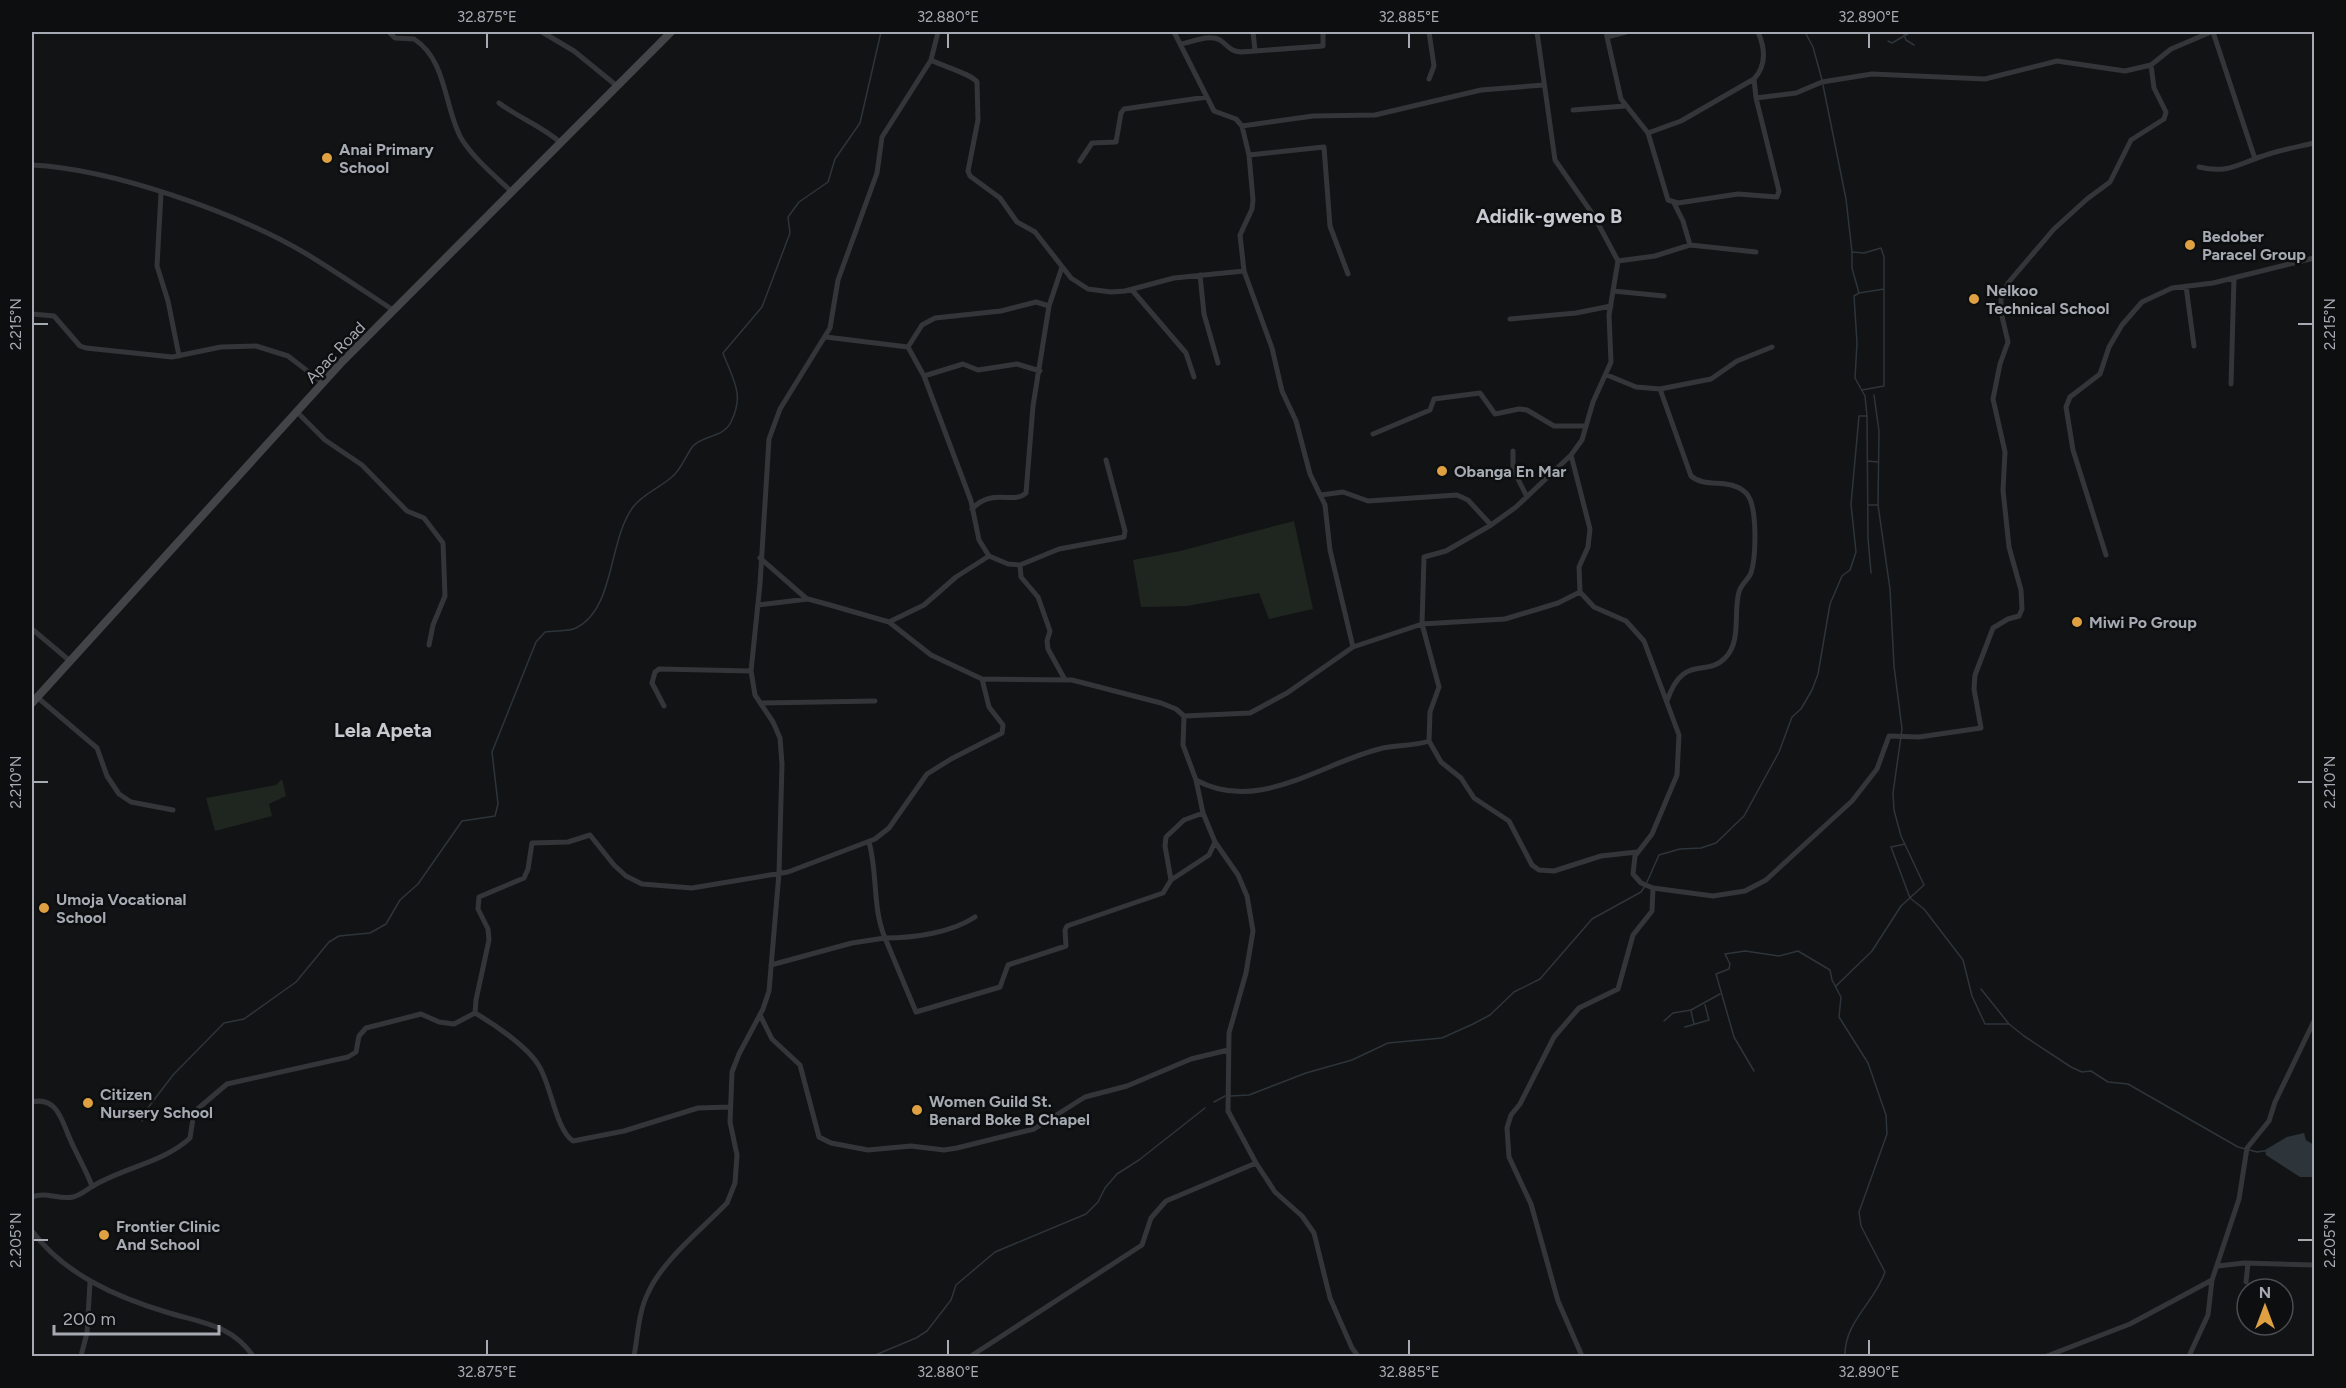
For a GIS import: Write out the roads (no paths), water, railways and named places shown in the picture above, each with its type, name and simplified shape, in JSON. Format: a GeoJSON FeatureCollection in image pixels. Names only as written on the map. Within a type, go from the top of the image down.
{"type":"FeatureCollection","features":[{"type":"Feature","properties":{"kind":"main road","name":"Apac Road"},"geometry":{"type":"LineString","coordinates":[[34,700],[323,383],[671,32]]}},
{"type":"Feature","properties":{"kind":"street"},"geometry":{"type":"LineString","coordinates":[[389,32],[395,38],[414,39],[425,49],[441,78],[460,137],[512,192]]}},
{"type":"Feature","properties":{"kind":"street"},"geometry":{"type":"LineString","coordinates":[[542,32],[574,51],[617,86]]}},
{"type":"Feature","properties":{"kind":"street"},"geometry":{"type":"LineString","coordinates":[[634,1356],[642,1308],[649,1291],[671,1261],[727,1203],[733,1191],[737,1155],[730,1127],[732,1072],[760,1015],[769,990],[778,873],[782,754],[773,722],[760,703],[752,685],[751,671],[758,605],[766,453],[773,422],[826,337],[833,318],[838,280],[877,173],[882,137],[931,60],[938,32]]}},
{"type":"Feature","properties":{"kind":"street"},"geometry":{"type":"LineString","coordinates":[[1174,32],[1216,113],[1236,119],[1242,126],[1249,155],[1253,206],[1240,235],[1244,271],[1272,348],[1282,391],[1296,421],[1310,474],[1327,511],[1330,550],[1353,647]]}},
{"type":"Feature","properties":{"kind":"street"},"geometry":{"type":"LineString","coordinates":[[1252,32],[1256,50]]}},
{"type":"Feature","properties":{"kind":"street"},"geometry":{"type":"LineString","coordinates":[[1181,45],[1211,38],[1218,39],[1230,50],[1323,46],[1323,32]]}},
{"type":"Feature","properties":{"kind":"street"},"geometry":{"type":"LineString","coordinates":[[1429,32],[1434,66],[1429,79]]}},
{"type":"Feature","properties":{"kind":"street"},"geometry":{"type":"LineString","coordinates":[[1537,32],[1555,160],[1594,216],[1618,261],[1611,306],[1612,355],[1607,375],[1596,394],[1582,440],[1571,456],[1527,497],[1491,525],[1446,551],[1424,557],[1422,624],[1439,687],[1430,712],[1429,741],[1437,756],[1461,778],[1474,798],[1509,821],[1532,864],[1539,870],[1554,871],[1601,856],[1637,852]]}},
{"type":"Feature","properties":{"kind":"street"},"geometry":{"type":"LineString","coordinates":[[1626,32],[1606,34],[1619,94],[1625,106],[1648,133],[1668,200],[1674,203],[1738,194],[1772,198],[1778,195],[1754,80]]}},
{"type":"Feature","properties":{"kind":"street"},"geometry":{"type":"LineString","coordinates":[[1648,133],[1681,121],[1754,80],[1762,68],[1764,57],[1758,32]]}},
{"type":"Feature","properties":{"kind":"street"},"geometry":{"type":"LineString","coordinates":[[1756,98],[1797,93],[1822,82],[1872,74],[1985,79],[2057,61],[2074,61],[2114,71],[2151,65],[2171,49],[2212,32],[2255,159]]}},
{"type":"Feature","properties":{"kind":"street"},"geometry":{"type":"LineString","coordinates":[[931,60],[974,77],[977,82],[979,108],[968,171],[970,176],[1000,198],[1017,222],[1035,232],[1075,281],[1088,289],[1111,292],[1132,290],[1154,282],[1244,271]]}},
{"type":"Feature","properties":{"kind":"street"},"geometry":{"type":"LineString","coordinates":[[1571,456],[1590,529],[1588,548],[1579,567],[1580,592],[1593,607],[1626,621],[1641,637],[1657,669],[1666,703],[1679,735],[1678,774],[1652,834],[1637,852],[1633,874],[1641,883],[1653,888],[1713,896],[1751,889],[1766,880],[1852,801],[1877,769],[1889,736],[1919,736],[1981,728],[1974,689],[1975,675],[1994,628],[2008,619],[2019,616],[2022,609],[2021,590],[2009,547],[2003,490],[2005,452],[1993,399],[2000,364],[2008,342],[2001,312],[2001,299],[2008,283],[2054,229],[2073,210],[2110,182],[2131,140],[2164,118],[2166,112],[2154,88],[2151,65]]}},
{"type":"Feature","properties":{"kind":"street"},"geometry":{"type":"LineString","coordinates":[[1242,126],[1313,116],[1375,115],[1480,90],[1544,85]]}},
{"type":"Feature","properties":{"kind":"street"},"geometry":{"type":"LineString","coordinates":[[1080,161],[1092,143],[1116,142],[1121,113],[1124,109],[1207,97]]}},
{"type":"Feature","properties":{"kind":"street"},"geometry":{"type":"LineString","coordinates":[[499,103],[512,113],[537,123],[561,143]]}},
{"type":"Feature","properties":{"kind":"street"},"geometry":{"type":"LineString","coordinates":[[1573,110],[1625,106]]}},
{"type":"Feature","properties":{"kind":"street"},"geometry":{"type":"LineString","coordinates":[[2199,167],[2222,170],[2236,168],[2255,159],[2314,143]]}},
{"type":"Feature","properties":{"kind":"street"},"geometry":{"type":"LineString","coordinates":[[1249,155],[1324,147],[1330,226],[1348,274]]}},
{"type":"Feature","properties":{"kind":"street"},"geometry":{"type":"LineString","coordinates":[[32,165],[112,178],[222,215],[303,252],[393,310]]}},
{"type":"Feature","properties":{"kind":"street"},"geometry":{"type":"LineString","coordinates":[[161,193],[157,270],[168,301],[179,356]]}},
{"type":"Feature","properties":{"kind":"street"},"geometry":{"type":"LineString","coordinates":[[1674,203],[1683,221],[1690,245]]}},
{"type":"Feature","properties":{"kind":"street"},"geometry":{"type":"LineString","coordinates":[[1618,261],[1655,256],[1690,245],[1756,252]]}},
{"type":"Feature","properties":{"kind":"street"},"geometry":{"type":"LineString","coordinates":[[2106,555],[2077,464],[2068,427],[2067,402],[2082,385],[2100,374],[2104,367],[2106,354],[2122,325],[2142,302],[2156,294],[2186,286],[2234,278],[2314,258]]}},
{"type":"Feature","properties":{"kind":"street"},"geometry":{"type":"LineString","coordinates":[[972,509],[990,497],[1021,496],[1026,493],[1033,406],[1049,306],[1062,267]]}},
{"type":"Feature","properties":{"kind":"street"},"geometry":{"type":"LineString","coordinates":[[1200,275],[1207,326],[1218,363]]}},
{"type":"Feature","properties":{"kind":"street"},"geometry":{"type":"LineString","coordinates":[[2231,384],[2234,278]]}},
{"type":"Feature","properties":{"kind":"street"},"geometry":{"type":"LineString","coordinates":[[2186,286],[2194,346]]}},
{"type":"Feature","properties":{"kind":"street"},"geometry":{"type":"LineString","coordinates":[[1132,290],[1186,353],[1194,377]]}},
{"type":"Feature","properties":{"kind":"street"},"geometry":{"type":"LineString","coordinates":[[1613,291],[1664,296]]}},
{"type":"Feature","properties":{"kind":"street"},"geometry":{"type":"LineString","coordinates":[[908,347],[922,325],[935,318],[1001,311],[1036,302],[1049,306]]}},
{"type":"Feature","properties":{"kind":"street"},"geometry":{"type":"LineString","coordinates":[[1510,319],[1576,313],[1611,306]]}},
{"type":"Feature","properties":{"kind":"street"},"geometry":{"type":"LineString","coordinates":[[32,314],[54,316],[80,346],[86,348],[179,356],[220,346],[256,346],[288,356],[323,383]]}},
{"type":"Feature","properties":{"kind":"street"},"geometry":{"type":"LineString","coordinates":[[826,337],[908,347]]}},
{"type":"Feature","properties":{"kind":"street"},"geometry":{"type":"LineString","coordinates":[[908,347],[924,376],[972,509],[979,540],[989,556],[1020,566],[1059,549],[1124,537],[1125,531],[1106,460]]}},
{"type":"Feature","properties":{"kind":"street"},"geometry":{"type":"LineString","coordinates":[[1607,375],[1636,387],[1660,388],[1711,380],[1737,361],[1772,347]]}},
{"type":"Feature","properties":{"kind":"street"},"geometry":{"type":"LineString","coordinates":[[924,376],[963,364],[984,369],[1017,364],[1040,371]]}},
{"type":"Feature","properties":{"kind":"street"},"geometry":{"type":"LineString","coordinates":[[1660,388],[1691,476],[1698,481],[1726,483],[1744,491],[1752,504],[1754,520],[1751,572],[1739,591],[1737,626],[1729,653],[1719,662],[1683,674],[1675,684],[1666,703]]}},
{"type":"Feature","properties":{"kind":"street"},"geometry":{"type":"LineString","coordinates":[[1372,434],[1430,410],[1434,399],[1475,392],[1484,396],[1495,414],[1519,408],[1527,410],[1554,426],[1586,426]]}},
{"type":"Feature","properties":{"kind":"street"},"geometry":{"type":"LineString","coordinates":[[297,412],[308,425],[362,465],[407,511],[424,518],[443,543],[445,596],[433,625],[429,645]]}},
{"type":"Feature","properties":{"kind":"street"},"geometry":{"type":"LineString","coordinates":[[1513,452],[1513,469],[1527,497]]}},
{"type":"Feature","properties":{"kind":"street"},"geometry":{"type":"LineString","coordinates":[[1321,495],[1343,492],[1368,501],[1457,495],[1468,500],[1491,525]]}},
{"type":"Feature","properties":{"kind":"street"},"geometry":{"type":"LineString","coordinates":[[889,622],[924,605],[956,577],[989,556]]}},
{"type":"Feature","properties":{"kind":"street"},"geometry":{"type":"LineString","coordinates":[[760,558],[794,590],[808,599],[889,622],[932,654],[982,679],[1064,678],[1150,699],[1176,709],[1184,716],[1250,713],[1287,693],[1353,647],[1422,624],[1505,619],[1558,603],[1580,592]]}},
{"type":"Feature","properties":{"kind":"street"},"geometry":{"type":"LineString","coordinates":[[1020,566],[1021,577],[1038,597],[1050,631],[1048,649],[1064,678]]}},
{"type":"Feature","properties":{"kind":"street"},"geometry":{"type":"LineString","coordinates":[[758,605],[808,599]]}},
{"type":"Feature","properties":{"kind":"street"},"geometry":{"type":"LineString","coordinates":[[32,629],[70,661]]}},
{"type":"Feature","properties":{"kind":"street"},"geometry":{"type":"LineString","coordinates":[[664,706],[652,683],[652,677],[659,669],[751,671]]}},
{"type":"Feature","properties":{"kind":"street"},"geometry":{"type":"LineString","coordinates":[[476,1013],[476,1000],[489,940],[488,928],[478,909],[479,897],[524,878],[528,869],[532,843],[568,842],[590,835],[603,853],[626,876],[642,884],[656,887],[692,888],[809,867],[869,842],[889,828],[927,774],[1003,731],[1003,725],[989,707],[982,679]]}},
{"type":"Feature","properties":{"kind":"street"},"geometry":{"type":"LineString","coordinates":[[34,700],[97,748],[107,776],[119,794],[131,802],[173,810]]}},
{"type":"Feature","properties":{"kind":"street"},"geometry":{"type":"LineString","coordinates":[[760,703],[875,701]]}},
{"type":"Feature","properties":{"kind":"street"},"geometry":{"type":"LineString","coordinates":[[1184,716],[1183,745],[1196,780],[1203,813],[1215,842],[1238,875],[1247,896],[1253,931],[1245,980],[1230,1025],[1228,1111],[1256,1163],[1275,1192],[1302,1216],[1314,1233],[1330,1298],[1358,1356]]}},
{"type":"Feature","properties":{"kind":"street"},"geometry":{"type":"LineString","coordinates":[[1196,780],[1224,791],[1267,789],[1380,748],[1429,741]]}},
{"type":"Feature","properties":{"kind":"street"},"geometry":{"type":"LineString","coordinates":[[1171,880],[1165,846],[1166,837],[1184,820],[1203,813]]}},
{"type":"Feature","properties":{"kind":"street"},"geometry":{"type":"LineString","coordinates":[[869,842],[875,873],[878,916],[916,1012],[1000,987],[1008,965],[1066,946],[1067,926],[1163,893],[1171,880],[1203,860],[1215,842]]}},
{"type":"Feature","properties":{"kind":"street"},"geometry":{"type":"LineString","coordinates":[[1582,1356],[1558,1301],[1531,1204],[1509,1157],[1507,1128],[1511,1115],[1520,1104],[1554,1037],[1579,1008],[1618,989],[1633,935],[1651,914],[1653,888]]}},
{"type":"Feature","properties":{"kind":"street"},"geometry":{"type":"LineString","coordinates":[[771,965],[852,943],[927,933],[963,923],[975,916]]}},
{"type":"Feature","properties":{"kind":"street"},"geometry":{"type":"LineString","coordinates":[[476,1013],[492,1023],[537,1062],[549,1085],[564,1130],[573,1141],[624,1131],[698,1108],[730,1107]]}},
{"type":"Feature","properties":{"kind":"street"},"geometry":{"type":"LineString","coordinates":[[32,1197],[42,1193],[58,1198],[73,1197],[185,1143],[192,1131],[194,1112],[221,1086],[353,1055],[359,1036],[366,1028],[421,1014],[439,1022],[453,1024],[476,1013]]}},
{"type":"Feature","properties":{"kind":"street"},"geometry":{"type":"LineString","coordinates":[[760,1015],[772,1039],[800,1065],[819,1137],[831,1143],[868,1150],[911,1146],[944,1149],[1023,1132],[1042,1124],[1080,1100],[1127,1086],[1191,1059],[1228,1050]]}},
{"type":"Feature","properties":{"kind":"street"},"geometry":{"type":"LineString","coordinates":[[2189,1356],[2208,1316],[2212,1280],[2239,1199],[2247,1148],[2269,1120],[2275,1101],[2314,1021]]}},
{"type":"Feature","properties":{"kind":"street"},"geometry":{"type":"LineString","coordinates":[[32,1102],[45,1101],[60,1115],[92,1186]]}},
{"type":"Feature","properties":{"kind":"street"},"geometry":{"type":"LineString","coordinates":[[971,1356],[1142,1245],[1151,1218],[1166,1201],[1256,1163]]}},
{"type":"Feature","properties":{"kind":"street"},"geometry":{"type":"LineString","coordinates":[[32,1231],[53,1254],[90,1282],[149,1306],[222,1327],[243,1343],[253,1356]]}},
{"type":"Feature","properties":{"kind":"street"},"geometry":{"type":"LineString","coordinates":[[2218,1266],[2248,1263],[2314,1265]]}},
{"type":"Feature","properties":{"kind":"street"},"geometry":{"type":"LineString","coordinates":[[2247,1277],[2248,1263]]}},
{"type":"Feature","properties":{"kind":"street"},"geometry":{"type":"LineString","coordinates":[[2047,1356],[2130,1324],[2212,1280]]}},
{"type":"Feature","properties":{"kind":"street"},"geometry":{"type":"LineString","coordinates":[[81,1356],[87,1333],[90,1282]]}},
{"type":"Feature","properties":{"kind":"waterway"},"geometry":{"type":"LineString","coordinates":[[142,1121],[147,1109],[173,1075],[224,1023],[244,1019],[296,982],[329,942],[339,936],[370,933],[386,924],[400,900],[418,884],[462,821],[495,816],[498,804],[492,752],[536,642],[545,632],[573,629],[589,619],[605,590],[619,538],[633,507],[673,476],[697,442],[718,434],[731,422],[737,395],[734,379],[723,353],[762,307],[790,233],[788,217],[799,202],[828,182],[835,159],[860,123],[881,32]]}},
{"type":"Feature","properties":{"kind":"waterway"},"geometry":{"type":"LineString","coordinates":[[1805,32],[1813,47],[1822,80]]}},
{"type":"Feature","properties":{"kind":"waterway"},"geometry":{"type":"LineString","coordinates":[[1903,32],[1906,40],[1914,45]]}},
{"type":"Feature","properties":{"kind":"waterway"},"geometry":{"type":"LineString","coordinates":[[1888,41],[1892,43],[1911,32]]}},
{"type":"Feature","properties":{"kind":"waterway"},"geometry":{"type":"LineString","coordinates":[[1823,85],[1846,199],[1852,252],[1864,253],[1881,248],[1884,257],[1884,386],[1862,390]]}},
{"type":"Feature","properties":{"kind":"waterway"},"geometry":{"type":"LineString","coordinates":[[1852,252],[1852,268],[1859,293],[1884,289]]}},
{"type":"Feature","properties":{"kind":"waterway"},"geometry":{"type":"LineString","coordinates":[[1859,293],[1854,296],[1857,343],[1855,378],[1865,396],[1867,416],[1868,538],[1871,573]]}},
{"type":"Feature","properties":{"kind":"waterway"},"geometry":{"type":"LineString","coordinates":[[1836,986],[1872,951],[1901,906],[1924,885],[1901,836],[1894,810],[1893,793],[1902,729],[1894,666],[1890,589],[1878,505],[1879,431],[1874,395]]}},
{"type":"Feature","properties":{"kind":"waterway"},"geometry":{"type":"LineString","coordinates":[[1647,882],[1659,855],[1680,849],[1701,848],[1716,843],[1744,816],[1779,752],[1792,717],[1801,709],[1812,690],[1818,674],[1830,604],[1842,576],[1850,570],[1856,552],[1851,504],[1859,416],[1867,416]]}},
{"type":"Feature","properties":{"kind":"waterway"},"geometry":{"type":"LineString","coordinates":[[1867,461],[1878,462]]}},
{"type":"Feature","properties":{"kind":"waterway"},"geometry":{"type":"LineString","coordinates":[[1868,505],[1877,505]]}},
{"type":"Feature","properties":{"kind":"waterway"},"geometry":{"type":"LineString","coordinates":[[1905,844],[1891,847],[1910,898],[1924,909],[1963,960],[1972,996],[1985,1024],[2009,1024]]}},
{"type":"Feature","properties":{"kind":"waterway"},"geometry":{"type":"LineString","coordinates":[[1230,1096],[1249,1095],[1306,1073],[1352,1060],[1388,1043],[1442,1038],[1473,1024],[1490,1015],[1514,992],[1540,979],[1592,919],[1641,892],[1645,886]]}},
{"type":"Feature","properties":{"kind":"waterway"},"geometry":{"type":"LineString","coordinates":[[1754,1071],[1734,1037],[1716,974],[1729,969],[1730,964],[1725,954],[1745,951],[1779,956],[1798,951],[1830,970],[1832,980],[1841,997],[1839,1017],[1868,1063],[1886,1115],[1887,1134],[1859,1212],[1861,1226],[1885,1272],[1849,1333],[1845,1356]]}},
{"type":"Feature","properties":{"kind":"waterway"},"geometry":{"type":"LineString","coordinates":[[1981,989],[2009,1024],[2071,1067],[2082,1072],[2091,1071],[2108,1082],[2128,1084],[2238,1147],[2257,1152],[2270,1150]]}},
{"type":"Feature","properties":{"kind":"waterway"},"geometry":{"type":"LineString","coordinates":[[1664,1021],[1673,1013],[1691,1010],[1720,994]]}},
{"type":"Feature","properties":{"kind":"waterway"},"geometry":{"type":"LineString","coordinates":[[1685,1027],[1709,1020],[1705,1005]]}},
{"type":"Feature","properties":{"kind":"waterway"},"geometry":{"type":"LineString","coordinates":[[1691,1011],[1694,1024]]}},
{"type":"Feature","properties":{"kind":"waterway"},"geometry":{"type":"LineString","coordinates":[[1214,1102],[1225,1096]]}},
{"type":"Feature","properties":{"kind":"waterway"},"geometry":{"type":"LineString","coordinates":[[873,1356],[927,1331],[951,1300],[956,1285],[995,1252],[1086,1214],[1098,1202],[1105,1188],[1117,1174],[1139,1160],[1205,1108]]}},
{"type":"Feature","properties":{"kind":"place","name":"Anai Primary School"},"geometry":{"type":"Point","coordinates":[327,158]}},
{"type":"Feature","properties":{"kind":"place","name":"Bedober Paracel Group"},"geometry":{"type":"Point","coordinates":[2190,245]}},
{"type":"Feature","properties":{"kind":"place","name":"Nelkoo Technical School"},"geometry":{"type":"Point","coordinates":[1974,299]}},
{"type":"Feature","properties":{"kind":"place","name":"Obanga En Mar"},"geometry":{"type":"Point","coordinates":[1442,471]}},
{"type":"Feature","properties":{"kind":"place","name":"Miwi Po Group"},"geometry":{"type":"Point","coordinates":[2077,622]}},
{"type":"Feature","properties":{"kind":"place","name":"Umoja Vocational School"},"geometry":{"type":"Point","coordinates":[44,908]}},
{"type":"Feature","properties":{"kind":"place","name":"Citizen Nursery School"},"geometry":{"type":"Point","coordinates":[88,1103]}},
{"type":"Feature","properties":{"kind":"place","name":"Women Guild St. Benard Boke B Chapel"},"geometry":{"type":"Point","coordinates":[917,1110]}},
{"type":"Feature","properties":{"kind":"place","name":"Frontier Clinic And School"},"geometry":{"type":"Point","coordinates":[104,1235]}},
{"type":"Feature","properties":{"kind":"district","name":"Adidik-gweno B"},"geometry":{"type":"Point","coordinates":[1549,216]}},
{"type":"Feature","properties":{"kind":"district","name":"Lela Apeta"},"geometry":{"type":"Point","coordinates":[383,730]}}]}
